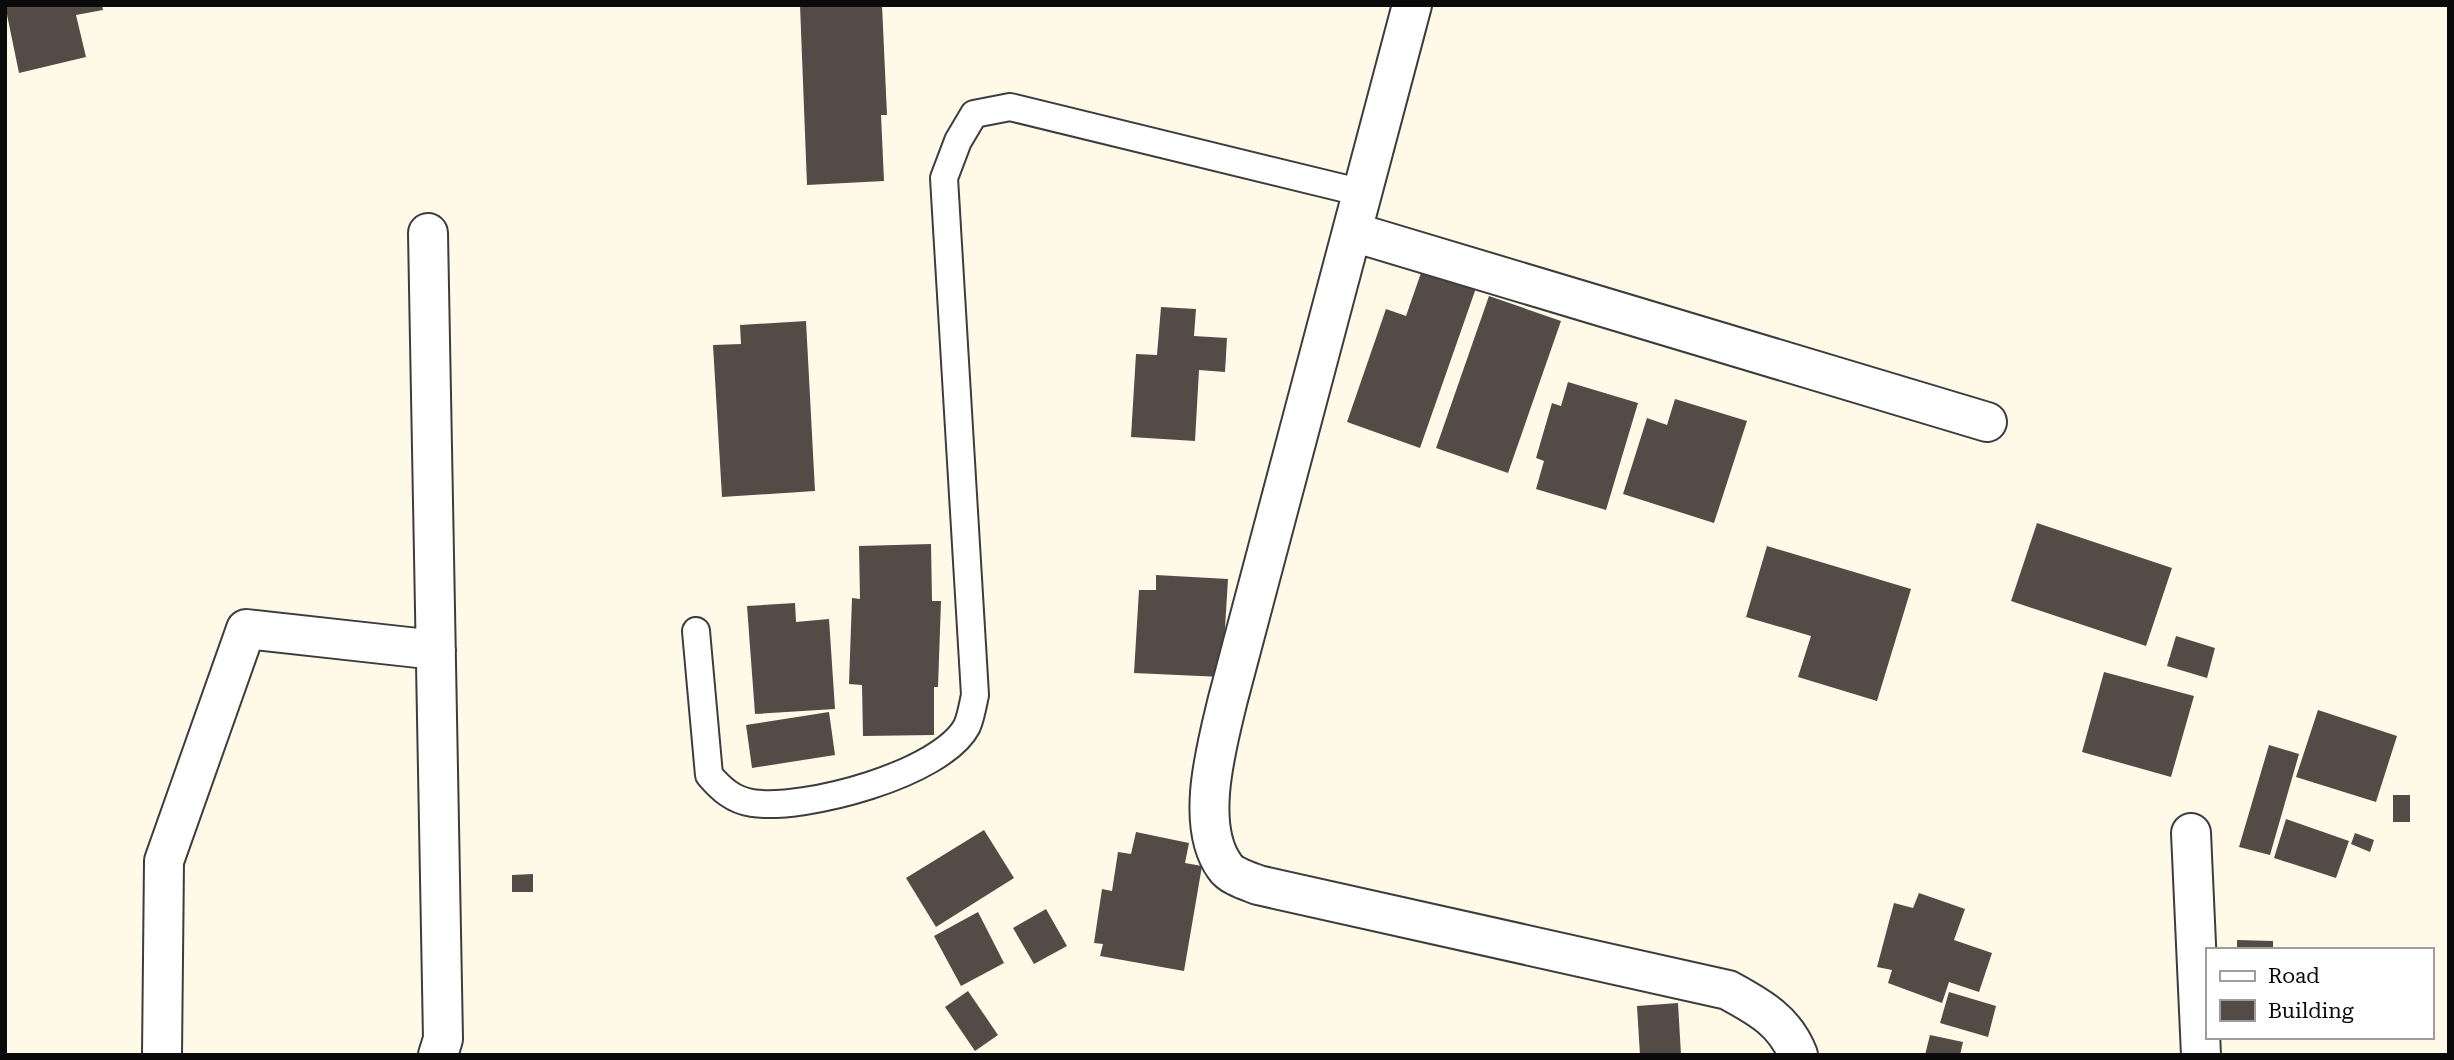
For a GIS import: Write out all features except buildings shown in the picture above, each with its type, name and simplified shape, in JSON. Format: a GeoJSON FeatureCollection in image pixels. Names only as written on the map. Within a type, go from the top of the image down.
{"type":"FeatureCollection","features":[{"type":"Feature","properties":{"kind":"street"},"geometry":{"type":"LineString","coordinates":[[1412,5],[1216,752],[1210,804],[1212,841],[1226,869],[1258,886],[1728,990],[1766,1010],[1791,1036],[1798,1055]]}},
{"type":"Feature","properties":{"kind":"street"},"geometry":{"type":"LineString","coordinates":[[1353,232],[1987,422]]}},
{"type":"Feature","properties":{"kind":"street"},"geometry":{"type":"LineString","coordinates":[[428,233],[443,1039],[438,1055]]}},
{"type":"Feature","properties":{"kind":"street"},"geometry":{"type":"LineString","coordinates":[[162,1055],[164,861],[246,629],[436,650]]}},
{"type":"Feature","properties":{"kind":"street"},"geometry":{"type":"LineString","coordinates":[[2191,833],[2201,1055]]}},
{"type":"Feature","properties":{"kind":"lane"},"geometry":{"type":"LineString","coordinates":[[696,631],[709,775],[723,793],[752,803],[806,802],[873,787],[943,750],[966,727],[975,695],[944,178],[958,141],[974,114],[1010,107],[1363,194]]}}]}
